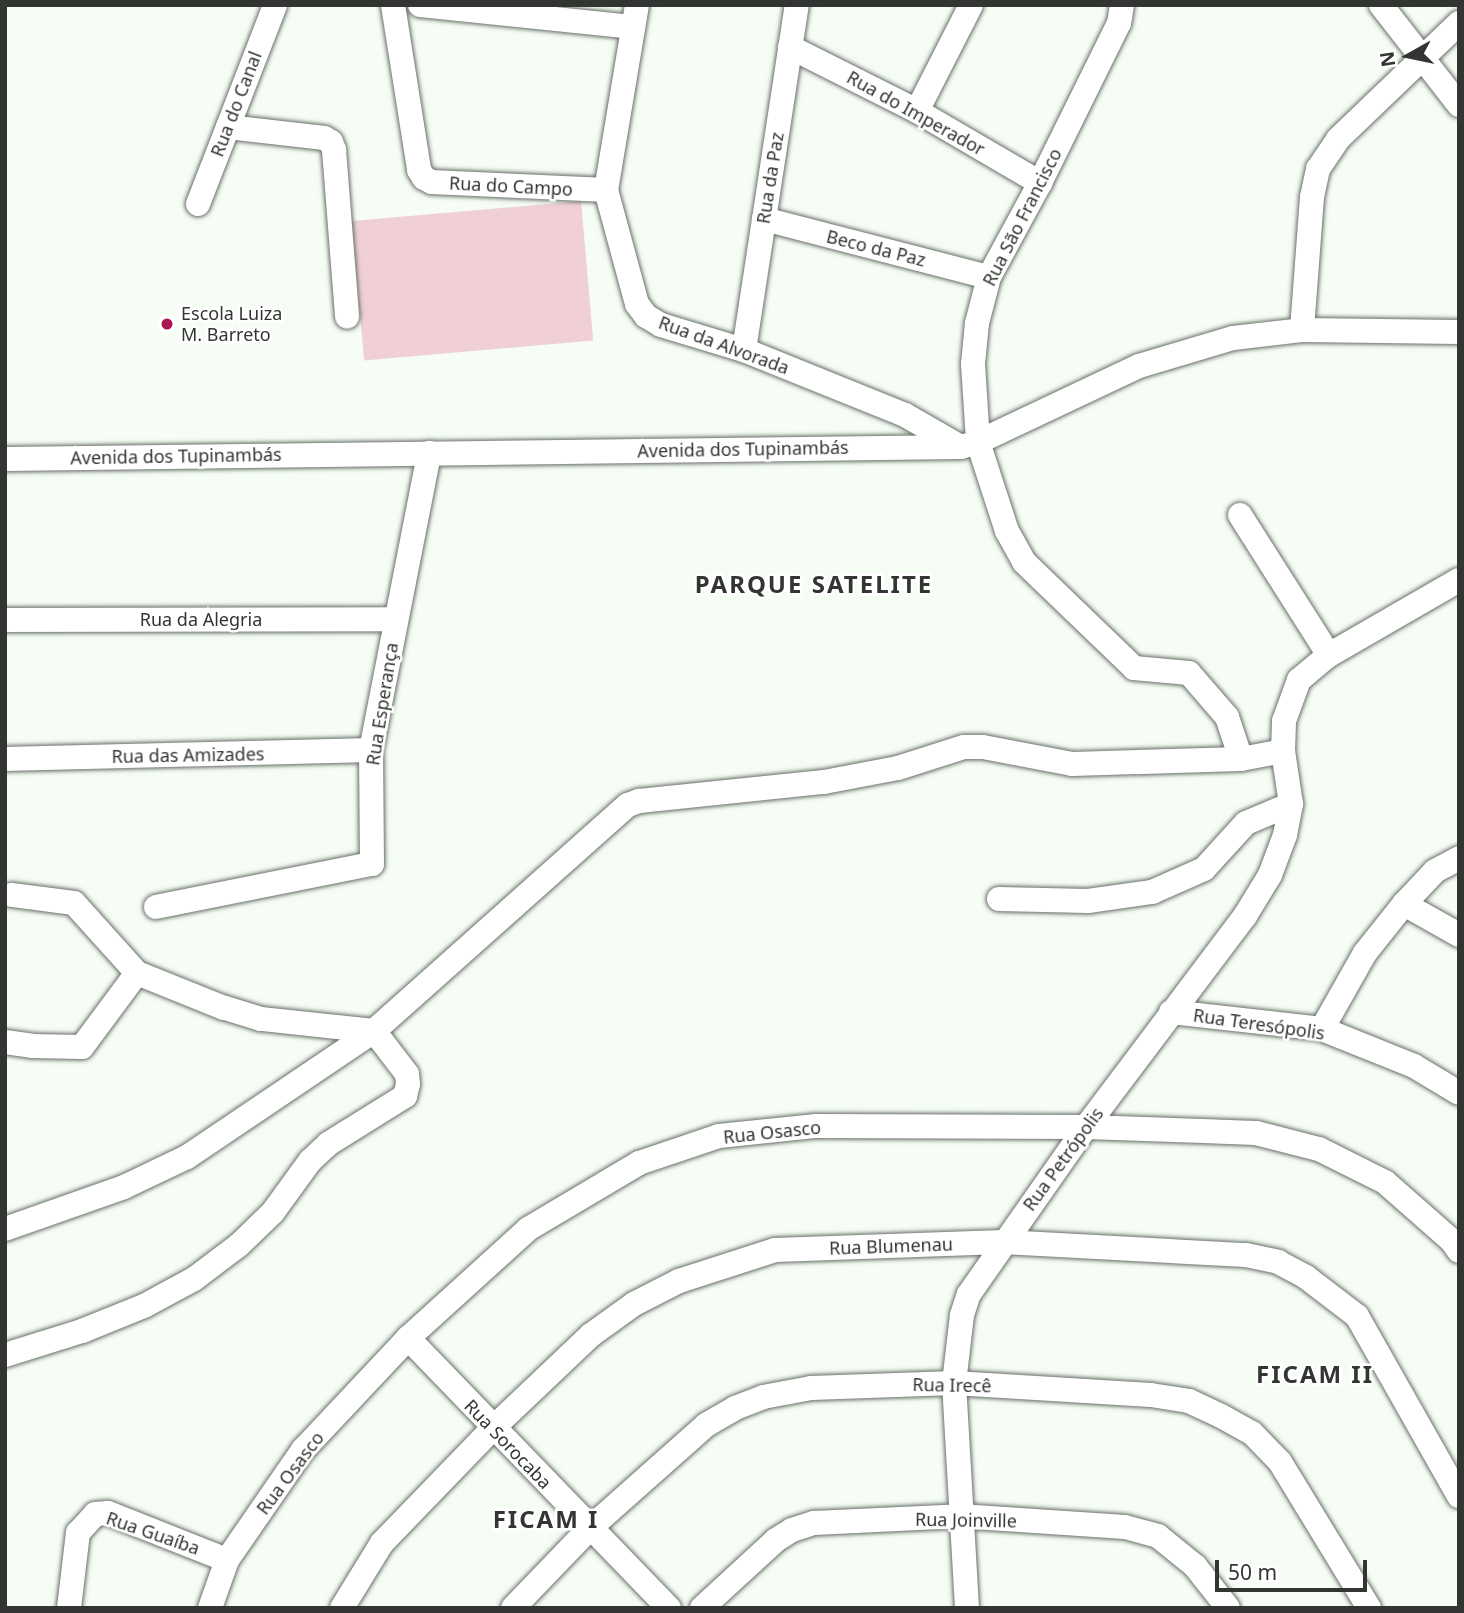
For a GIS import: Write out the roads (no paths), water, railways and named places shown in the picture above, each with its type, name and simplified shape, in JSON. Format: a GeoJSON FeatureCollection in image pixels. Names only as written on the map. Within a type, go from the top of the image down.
{"type":"FeatureCollection","features":[{"type":"Feature","properties":{"kind":"street","name":"Rua do Canal"},"geometry":{"type":"LineString","coordinates":[[198,204],[275,5]]}},
{"type":"Feature","properties":{"kind":"street","name":"Rua do Campo"},"geometry":{"type":"LineString","coordinates":[[393,5],[419,170],[424,178],[432,182],[606,190]]}},
{"type":"Feature","properties":{"kind":"street"},"geometry":{"type":"LineString","coordinates":[[420,5],[635,16]]}},
{"type":"Feature","properties":{"kind":"street","name":"Rua da Paz"},"geometry":{"type":"LineString","coordinates":[[744,350],[797,5]]}},
{"type":"Feature","properties":{"kind":"street"},"geometry":{"type":"LineString","coordinates":[[916,111],[971,5]]}},
{"type":"Feature","properties":{"kind":"street","name":"Rua São Francisco"},"geometry":{"type":"LineString","coordinates":[[970,444],[977,323],[989,277],[1040,183],[1119,23],[1122,5]]}},
{"type":"Feature","properties":{"kind":"street"},"geometry":{"type":"LineString","coordinates":[[1381,5],[1459,105]]}},
{"type":"Feature","properties":{"kind":"street","name":"Rua da Alvorada"},"geometry":{"type":"LineString","coordinates":[[635,16],[606,190],[631,290],[646,316],[661,325],[744,350],[970,444]]}},
{"type":"Feature","properties":{"kind":"street"},"geometry":{"type":"LineString","coordinates":[[1302,330],[1312,197],[1318,169],[1338,139],[1459,23]]}},
{"type":"Feature","properties":{"kind":"street","name":"Rua do Imperador"},"geometry":{"type":"LineString","coordinates":[[790,47],[916,111],[1040,183]]}},
{"type":"Feature","properties":{"kind":"street"},"geometry":{"type":"LineString","coordinates":[[228,127],[324,138],[331,142],[334,150],[347,316]]}},
{"type":"Feature","properties":{"kind":"street","name":"Beco da Paz"},"geometry":{"type":"LineString","coordinates":[[764,219],[989,277]]}},
{"type":"Feature","properties":{"kind":"street","name":"Avenida dos Tupinambás"},"geometry":{"type":"LineString","coordinates":[[5,459],[920,447],[970,444],[1139,366],[1233,338],[1302,330],[1459,332]]}},
{"type":"Feature","properties":{"kind":"street"},"geometry":{"type":"LineString","coordinates":[[905,415],[920,447]]}},
{"type":"Feature","properties":{"kind":"street"},"geometry":{"type":"LineString","coordinates":[[970,444],[1007,531],[1024,562],[1135,668],[1189,673],[1227,717],[1241,759]]}},
{"type":"Feature","properties":{"kind":"street","name":"Rua Esperança"},"geometry":{"type":"LineString","coordinates":[[156,907],[372,864],[371,750],[429,453]]}},
{"type":"Feature","properties":{"kind":"street"},"geometry":{"type":"LineString","coordinates":[[1240,515],[1329,654]]}},
{"type":"Feature","properties":{"kind":"street","name":"Rua Petrópolis"},"geometry":{"type":"LineString","coordinates":[[967,1608],[954,1383],[962,1315],[968,1294],[1086,1127],[1245,916],[1270,875],[1285,835],[1291,804],[1283,751],[1284,721],[1290,698],[1299,680],[1329,654],[1459,580]]}},
{"type":"Feature","properties":{"kind":"street","name":"Rua da Alegria"},"geometry":{"type":"LineString","coordinates":[[5,620],[396,619]]}},
{"type":"Feature","properties":{"kind":"street"},"geometry":{"type":"LineString","coordinates":[[5,1229],[124,1186],[187,1157],[374,1031],[614,816],[639,801],[824,782],[898,768],[964,747],[983,747],[1072,764],[1241,759],[1283,751]]}},
{"type":"Feature","properties":{"kind":"street","name":"Rua das Amizades"},"geometry":{"type":"LineString","coordinates":[[5,759],[371,750]]}},
{"type":"Feature","properties":{"kind":"street"},"geometry":{"type":"LineString","coordinates":[[999,899],[1088,901],[1152,892],[1204,869],[1246,822],[1291,804]]}},
{"type":"Feature","properties":{"kind":"street"},"geometry":{"type":"LineString","coordinates":[[1322,1029],[1365,953],[1404,904],[1435,871],[1459,859]]}},
{"type":"Feature","properties":{"kind":"street"},"geometry":{"type":"LineString","coordinates":[[5,1355],[82,1331],[144,1306],[194,1279],[239,1245],[273,1212],[310,1161],[328,1144],[405,1096],[408,1084],[407,1074],[374,1031],[261,1019],[224,1008],[137,972],[74,903],[12,895]]}},
{"type":"Feature","properties":{"kind":"street"},"geometry":{"type":"LineString","coordinates":[[1404,904],[1459,935]]}},
{"type":"Feature","properties":{"kind":"street"},"geometry":{"type":"LineString","coordinates":[[5,1042],[32,1046],[82,1047],[137,972]]}},
{"type":"Feature","properties":{"kind":"street","name":"Rua Teresópolis"},"geometry":{"type":"LineString","coordinates":[[1171,1013],[1322,1029],[1414,1066],[1459,1093]]}},
{"type":"Feature","properties":{"kind":"street","name":"Rua Osasco"},"geometry":{"type":"LineString","coordinates":[[210,1608],[227,1560],[303,1450],[408,1338],[528,1229],[639,1163],[719,1136],[816,1126],[1086,1127],[1256,1133],[1319,1149],[1385,1182],[1452,1241],[1459,1251]]}},
{"type":"Feature","properties":{"kind":"street","name":"Rua Blumenau"},"geometry":{"type":"LineString","coordinates":[[342,1608],[382,1543],[493,1428],[591,1335],[634,1304],[679,1281],[775,1250],[1003,1242],[1246,1255],[1278,1262],[1306,1277],[1357,1316],[1459,1496]]}},
{"type":"Feature","properties":{"kind":"street","name":"Rua Sorocaba"},"geometry":{"type":"LineString","coordinates":[[408,1338],[589,1529],[668,1608]]}},
{"type":"Feature","properties":{"kind":"street","name":"Rua Irecê"},"geometry":{"type":"LineString","coordinates":[[513,1608],[589,1529],[706,1425],[735,1408],[762,1397],[811,1388],[954,1383],[1151,1395],[1189,1401],[1221,1416],[1252,1433],[1280,1462],[1369,1608]]}},
{"type":"Feature","properties":{"kind":"street","name":"Rua Guaíba"},"geometry":{"type":"LineString","coordinates":[[69,1608],[78,1533],[95,1514],[108,1513],[227,1560]]}},
{"type":"Feature","properties":{"kind":"street","name":"Rua Joinville"},"geometry":{"type":"LineString","coordinates":[[702,1608],[776,1540],[792,1530],[814,1523],[960,1516],[1125,1527],[1158,1536],[1195,1566],[1228,1608]]}},
{"type":"Feature","properties":{"kind":"place","name":"Escola Luiza M. Barreto"},"geometry":{"type":"Point","coordinates":[167,324]}},
{"type":"Feature","properties":{"kind":"district","name":"PARQUE SATELITE"},"geometry":{"type":"Point","coordinates":[814,584]}},
{"type":"Feature","properties":{"kind":"district","name":"FICAM II"},"geometry":{"type":"Point","coordinates":[1315,1374]}},
{"type":"Feature","properties":{"kind":"district","name":"FICAM I"},"geometry":{"type":"Point","coordinates":[546,1519]}}]}
